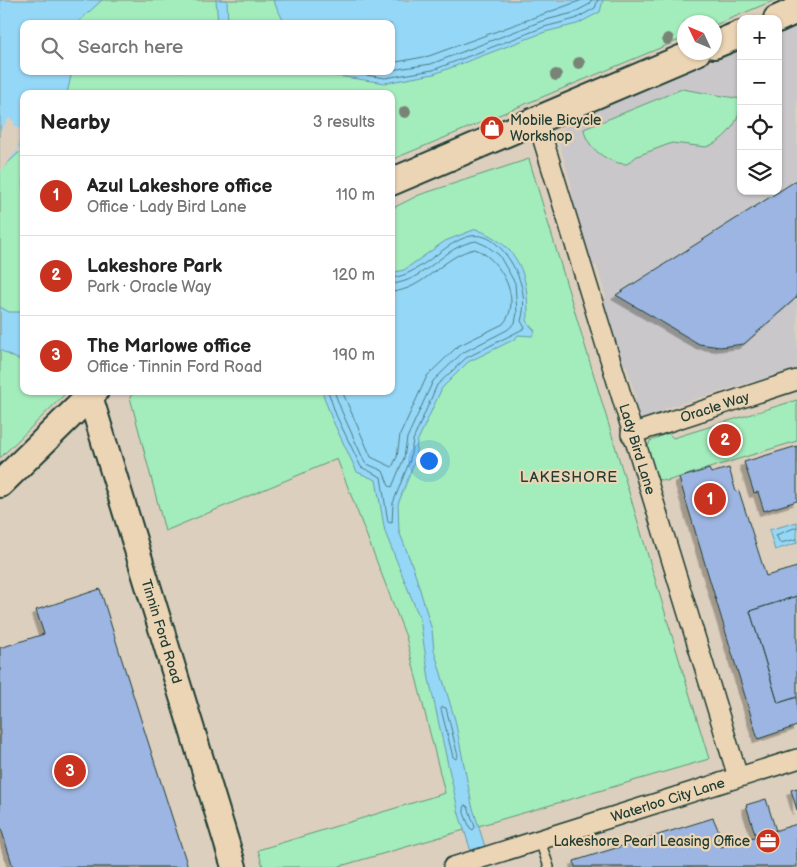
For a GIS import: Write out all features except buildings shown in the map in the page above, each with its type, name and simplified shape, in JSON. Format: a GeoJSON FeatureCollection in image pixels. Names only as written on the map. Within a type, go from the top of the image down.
{"type":"FeatureCollection","features":[{"type":"Feature","properties":{"kind":"main road"},"geometry":{"type":"LineString","coordinates":[[782,17],[797,10]]}},
{"type":"Feature","properties":{"kind":"main road"},"geometry":{"type":"LineString","coordinates":[[722,42],[737,36]]}},
{"type":"Feature","properties":{"kind":"main road"},"geometry":{"type":"LineString","coordinates":[[395,180],[678,60]]}},
{"type":"Feature","properties":{"kind":"main road"},"geometry":{"type":"LineString","coordinates":[[0,484],[91,395]]}},
{"type":"Feature","properties":{"kind":"street","name":"Lady Bird Lane"},"geometry":{"type":"LineString","coordinates":[[537,120],[738,777]]}},
{"type":"Feature","properties":{"kind":"street","name":"Oracle Way"},"geometry":{"type":"LineString","coordinates":[[632,434],[788,383]]}},
{"type":"Feature","properties":{"kind":"street","name":"Tinnin Ford Road"},"geometry":{"type":"LineString","coordinates":[[92,395],[234,867]]}},
{"type":"Feature","properties":{"kind":"street","name":"Waterloo City Lane"},"geometry":{"type":"LineString","coordinates":[[453,867],[797,759]]}},
{"type":"Feature","properties":{"kind":"lane"},"geometry":{"type":"LineString","coordinates":[[540,841],[549,867]]}},
{"type":"Feature","properties":{"kind":"shaded area"},"geometry":{"type":"Polygon","coordinates":[[[797,26],[797,373],[758,385],[754,381],[663,409],[662,415],[646,420],[637,416],[631,401],[636,397],[626,365],[621,364],[601,302],[606,298],[597,266],[589,266],[575,213],[571,183],[559,142],[559,135],[569,121],[715,60],[722,60],[722,57],[737,51],[737,195],[782,195],[782,32],[797,26]]]}},
{"type":"Feature","properties":{"kind":"green space"},"geometry":{"type":"Polygon","coordinates":[[[43,0],[285,0],[294,20],[40,20],[43,0]]]}},
{"type":"Feature","properties":{"kind":"green space"},"geometry":{"type":"Polygon","coordinates":[[[585,0],[775,0],[722,22],[722,15],[677,15],[677,41],[395,158],[395,90],[20,90],[20,395],[64,395],[0,458],[0,106],[21,75],[377,75],[388,77],[585,0]]]}},
{"type":"Feature","properties":{"kind":"green space"},"geometry":{"type":"Polygon","coordinates":[[[682,89],[737,98],[737,117],[735,122],[726,134],[714,144],[706,147],[672,143],[637,156],[627,164],[613,161],[600,154],[589,142],[584,129],[682,89]]]}},
{"type":"Feature","properties":{"kind":"green space"},"geometry":{"type":"Polygon","coordinates":[[[529,159],[709,759],[337,867],[263,867],[258,850],[445,793],[406,637],[337,459],[165,531],[130,397],[132,395],[395,395],[395,207],[419,195],[529,159]]]}},
{"type":"Feature","properties":{"kind":"green space"},"geometry":{"type":"Polygon","coordinates":[[[797,400],[797,441],[667,481],[656,479],[647,450],[650,441],[668,433],[673,438],[797,400]]]}},
{"type":"Feature","properties":{"kind":"water"},"geometry":{"type":"Polygon","coordinates":[[[0,0],[102,0],[80,20],[20,20],[20,75],[71,75],[68,90],[20,90],[20,152],[0,170],[0,0]]]}},
{"type":"Feature","properties":{"kind":"water"},"geometry":{"type":"Polygon","coordinates":[[[216,0],[227,0],[228,20],[218,20],[216,0]]]}},
{"type":"Feature","properties":{"kind":"water"},"geometry":{"type":"Polygon","coordinates":[[[273,0],[603,0],[600,12],[577,24],[545,32],[434,74],[385,83],[331,75],[395,75],[395,20],[283,20],[273,0]]]}},
{"type":"Feature","properties":{"kind":"water"},"geometry":{"type":"Polygon","coordinates":[[[476,229],[491,236],[511,253],[523,274],[526,287],[528,317],[526,321],[535,331],[532,336],[518,335],[515,339],[468,362],[442,388],[417,442],[415,461],[398,504],[399,531],[414,570],[432,630],[434,650],[455,720],[472,805],[490,863],[476,867],[459,814],[429,679],[420,619],[385,532],[376,480],[357,472],[331,417],[323,395],[395,395],[395,272],[404,270],[445,241],[476,229]]]}},
{"type":"Feature","properties":{"kind":"water"},"geometry":{"type":"Polygon","coordinates":[[[0,307],[9,312],[20,312],[20,359],[0,350],[0,307]]]}},
{"type":"Feature","properties":{"kind":"water"},"geometry":{"type":"Polygon","coordinates":[[[797,522],[797,543],[775,550],[769,530],[797,522]]]}},
{"type":"Feature","properties":{"kind":"pier"},"geometry":{"type":"Polygon","coordinates":[[[9,118],[20,129],[20,142],[17,146],[20,148],[20,152],[17,151],[0,172],[0,131],[9,118]]]}},
{"type":"Feature","properties":{"kind":"place","name":"Mobile Bicycle Workshop"},"geometry":{"type":"Point","coordinates":[492,128]}},
{"type":"Feature","properties":{"kind":"place","name":"Lakeshore Park"},"geometry":{"type":"Point","coordinates":[725,440]}},
{"type":"Feature","properties":{"kind":"place","name":"Azul Lakeshore office"},"geometry":{"type":"Point","coordinates":[710,499]}},
{"type":"Feature","properties":{"kind":"place","name":"The Marlowe office"},"geometry":{"type":"Point","coordinates":[70,771]}},
{"type":"Feature","properties":{"kind":"place","name":"Lakeshore Pearl Leasing Office"},"geometry":{"type":"Point","coordinates":[768,841]}},
{"type":"Feature","properties":{"kind":"district","name":"LAKESHORE"},"geometry":{"type":"Point","coordinates":[569,477]}}]}
